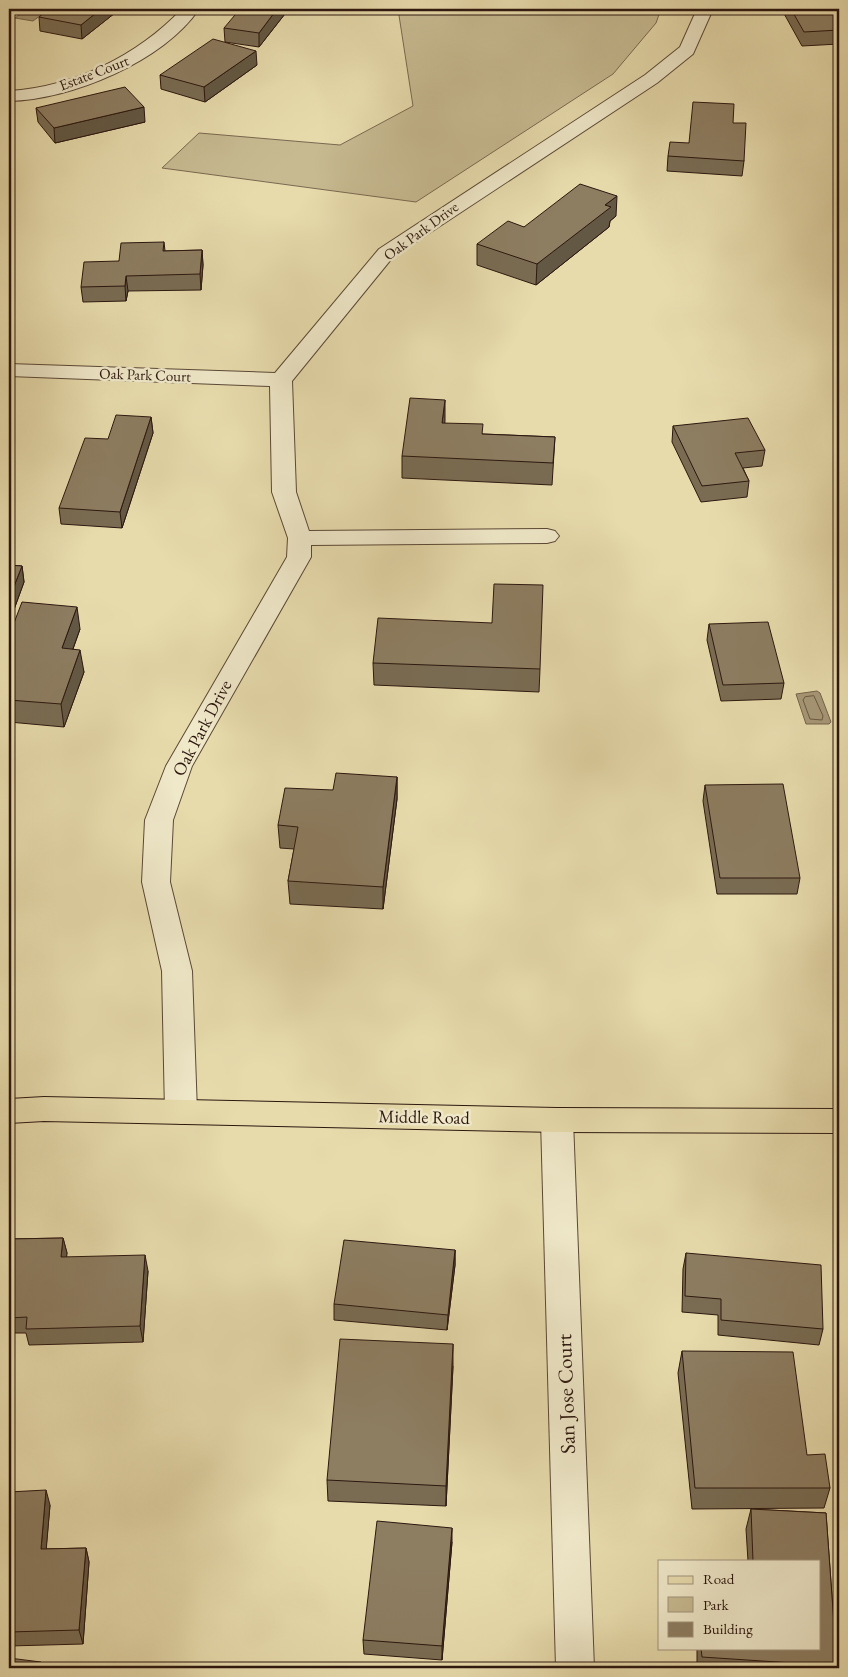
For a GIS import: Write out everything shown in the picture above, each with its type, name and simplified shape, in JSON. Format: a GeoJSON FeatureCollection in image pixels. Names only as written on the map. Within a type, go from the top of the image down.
{"type":"FeatureCollection","features":[{"type":"Feature","properties":{"kind":"main road","name":"Middle Road"},"geometry":{"type":"LineString","coordinates":[[9,1111],[181,1112],[557,1120],[839,1121]]}},
{"type":"Feature","properties":{"kind":"street","name":"Estate Court"},"geometry":{"type":"LineString","coordinates":[[9,96],[72,84],[128,62],[172,31],[191,9]]}},
{"type":"Feature","properties":{"kind":"street","name":"Oak Park Drive"},"geometry":{"type":"LineString","coordinates":[[181,1112],[177,971],[156,882],[159,820],[178,766],[299,557],[300,538],[284,492],[281,380],[386,253],[456,205],[651,79],[687,50],[705,9]]}},
{"type":"Feature","properties":{"kind":"street","name":"Oak Park Court"},"geometry":{"type":"LineString","coordinates":[[9,370],[281,380]]}},
{"type":"Feature","properties":{"kind":"street"},"geometry":{"type":"LineString","coordinates":[[300,538],[547,536]]}},
{"type":"Feature","properties":{"kind":"street","name":"San Jose Court"},"geometry":{"type":"LineString","coordinates":[[557,1120],[575,1668]]}},
{"type":"Feature","properties":{"kind":"green space"},"geometry":{"type":"Polygon","coordinates":[[[398,9],[661,9],[656,23],[613,74],[416,202],[162,168],[199,133],[340,145],[413,106],[398,9]]]}},
{"type":"Feature","properties":{"kind":"water"},"geometry":{"type":"Polygon","coordinates":[[[27,9],[49,9],[33,21],[15,18],[27,9]]]}},
{"type":"Feature","properties":{"kind":"water"},"geometry":{"type":"Polygon","coordinates":[[[817,691],[820,693],[831,722],[829,724],[806,724],[796,694],[817,691]]]}},
{"type":"Feature","properties":{"kind":"building"},"geometry":{"type":"Polygon","coordinates":[[[49,9],[101,9],[81,25],[39,17],[49,9]]]}},
{"type":"Feature","properties":{"kind":"building"},"geometry":{"type":"Polygon","coordinates":[[[240,9],[277,9],[259,33],[224,28],[240,9]]]}},
{"type":"Feature","properties":{"kind":"building"},"geometry":{"type":"Polygon","coordinates":[[[791,9],[839,9],[839,15],[835,15],[839,21],[839,30],[804,32],[791,9]]]}},
{"type":"Feature","properties":{"kind":"building"},"geometry":{"type":"Polygon","coordinates":[[[213,39],[256,51],[204,87],[160,75],[213,39]]]}},
{"type":"Feature","properties":{"kind":"building"},"geometry":{"type":"Polygon","coordinates":[[[125,87],[144,107],[54,128],[36,108],[125,87]]]}},
{"type":"Feature","properties":{"kind":"building"},"geometry":{"type":"Polygon","coordinates":[[[693,102],[734,104],[733,123],[746,123],[744,161],[668,156],[670,142],[689,143],[693,102]]]}},
{"type":"Feature","properties":{"kind":"building"},"geometry":{"type":"Polygon","coordinates":[[[580,184],[617,196],[605,205],[611,207],[537,264],[477,244],[508,221],[524,227],[580,184]]]}},
{"type":"Feature","properties":{"kind":"building"},"geometry":{"type":"Polygon","coordinates":[[[164,242],[163,251],[202,250],[200,274],[126,276],[125,286],[81,287],[84,262],[119,261],[121,243],[164,242]]]}},
{"type":"Feature","properties":{"kind":"building"},"geometry":{"type":"Polygon","coordinates":[[[410,398],[445,400],[442,423],[483,424],[482,434],[555,437],[553,463],[402,456],[410,398]]]}},
{"type":"Feature","properties":{"kind":"building"},"geometry":{"type":"Polygon","coordinates":[[[116,415],[151,417],[120,512],[59,508],[85,438],[108,439],[116,415]]]}},
{"type":"Feature","properties":{"kind":"building"},"geometry":{"type":"Polygon","coordinates":[[[748,418],[765,450],[735,453],[749,481],[702,486],[673,426],[748,418]]]}},
{"type":"Feature","properties":{"kind":"building"},"geometry":{"type":"Polygon","coordinates":[[[9,565],[22,566],[9,599],[9,565]]]}},
{"type":"Feature","properties":{"kind":"building"},"geometry":{"type":"Polygon","coordinates":[[[494,584],[543,585],[540,669],[373,663],[378,618],[492,623],[494,584]]]}},
{"type":"Feature","properties":{"kind":"building"},"geometry":{"type":"Polygon","coordinates":[[[22,602],[77,607],[62,648],[80,650],[61,704],[9,700],[9,636],[22,602]]]}},
{"type":"Feature","properties":{"kind":"building"},"geometry":{"type":"Polygon","coordinates":[[[768,622],[784,683],[723,685],[709,624],[768,622]]]}},
{"type":"Feature","properties":{"kind":"building"},"geometry":{"type":"Polygon","coordinates":[[[336,773],[397,777],[383,887],[288,881],[298,827],[278,825],[285,788],[333,790],[336,773]]]}},
{"type":"Feature","properties":{"kind":"building"},"geometry":{"type":"Polygon","coordinates":[[[783,784],[800,878],[720,878],[705,785],[783,784]]]}},
{"type":"Feature","properties":{"kind":"building"},"geometry":{"type":"Polygon","coordinates":[[[63,1238],[61,1257],[145,1255],[140,1326],[26,1329],[27,1317],[9,1318],[9,1239],[63,1238]]]}},
{"type":"Feature","properties":{"kind":"building"},"geometry":{"type":"Polygon","coordinates":[[[344,1240],[455,1250],[448,1315],[334,1304],[344,1240]]]}},
{"type":"Feature","properties":{"kind":"building"},"geometry":{"type":"Polygon","coordinates":[[[686,1253],[821,1265],[823,1329],[721,1320],[721,1299],[685,1296],[686,1253]]]}},
{"type":"Feature","properties":{"kind":"building"},"geometry":{"type":"Polygon","coordinates":[[[340,1339],[453,1344],[446,1486],[327,1480],[340,1339]]]}},
{"type":"Feature","properties":{"kind":"building"},"geometry":{"type":"Polygon","coordinates":[[[682,1351],[793,1352],[807,1455],[825,1454],[830,1488],[695,1488],[682,1351]]]}},
{"type":"Feature","properties":{"kind":"building"},"geometry":{"type":"Polygon","coordinates":[[[46,1490],[41,1549],[86,1548],[79,1630],[9,1632],[9,1492],[46,1490]]]}},
{"type":"Feature","properties":{"kind":"building"},"geometry":{"type":"Polygon","coordinates":[[[751,1509],[826,1513],[837,1666],[702,1657],[701,1650],[820,1650],[820,1560],[753,1560],[751,1509]]]}},
{"type":"Feature","properties":{"kind":"building"},"geometry":{"type":"Polygon","coordinates":[[[377,1521],[452,1528],[442,1646],[363,1640],[377,1521]]]}},
{"type":"Feature","properties":{"kind":"building"},"geometry":{"type":"Polygon","coordinates":[[[9,1658],[41,1662],[40,1668],[9,1668],[9,1658]]]}}]}
